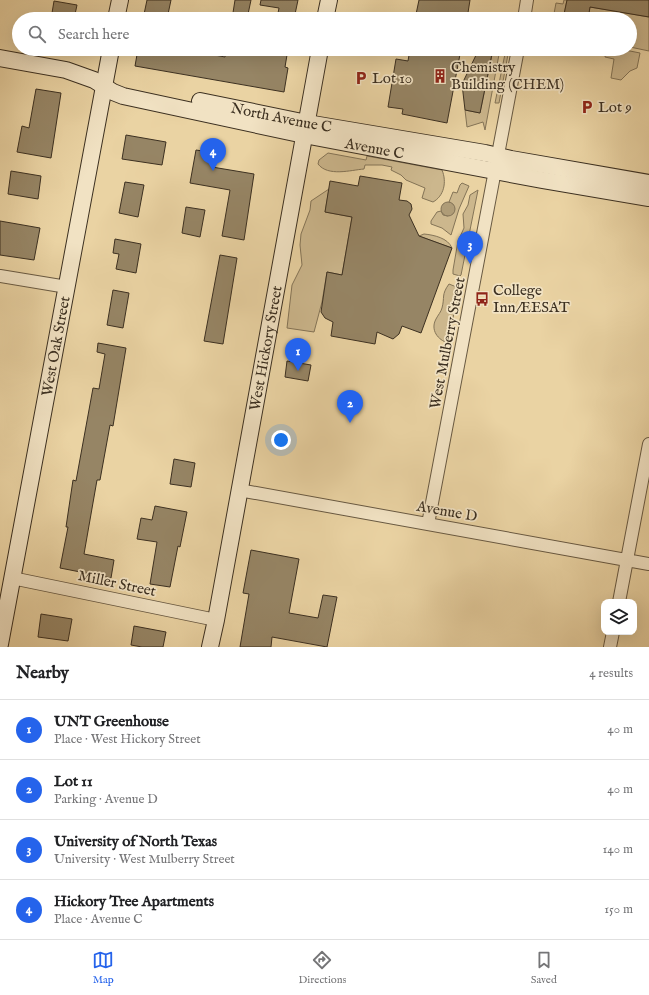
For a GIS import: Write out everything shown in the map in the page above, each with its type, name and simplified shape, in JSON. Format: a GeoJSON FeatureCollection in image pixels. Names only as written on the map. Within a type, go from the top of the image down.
{"type":"FeatureCollection","features":[{"type":"Feature","properties":{"kind":"main road"},"geometry":{"type":"LineString","coordinates":[[117,12],[120,0]]}},
{"type":"Feature","properties":{"kind":"main road"},"geometry":{"type":"LineString","coordinates":[[326,12],[329,0]]}},
{"type":"Feature","properties":{"kind":"main road","name":"West Oak Street"},"geometry":{"type":"LineString","coordinates":[[1,638],[110,56]]}},
{"type":"Feature","properties":{"kind":"main road","name":"West Hickory Street"},"geometry":{"type":"LineString","coordinates":[[210,647],[319,56]]}},
{"type":"Feature","properties":{"kind":"main road"},"geometry":{"type":"LineString","coordinates":[[0,58],[66,70],[94,80],[104,86]]}},
{"type":"Feature","properties":{"kind":"main road","name":"North Avenue C"},"geometry":{"type":"LineString","coordinates":[[104,86],[125,86],[306,129],[497,164],[649,184]]}},
{"type":"Feature","properties":{"kind":"main road"},"geometry":{"type":"LineString","coordinates":[[497,164],[649,198]]}},
{"type":"Feature","properties":{"kind":"street"},"geometry":{"type":"LineString","coordinates":[[525,12],[527,0]]}},
{"type":"Feature","properties":{"kind":"street","name":"West Mulberry Street"},"geometry":{"type":"LineString","coordinates":[[428,524],[517,56]]}},
{"type":"Feature","properties":{"kind":"street"},"geometry":{"type":"LineString","coordinates":[[0,276],[67,287]]}},
{"type":"Feature","properties":{"kind":"street"},"geometry":{"type":"LineString","coordinates":[[620,599],[649,444]]}},
{"type":"Feature","properties":{"kind":"street","name":"Avenue D"},"geometry":{"type":"LineString","coordinates":[[239,490],[649,564]]}},
{"type":"Feature","properties":{"kind":"street","name":"Miller Street"},"geometry":{"type":"LineString","coordinates":[[12,578],[216,620]]}},
{"type":"Feature","properties":{"kind":"street"},"geometry":{"type":"LineString","coordinates":[[610,647],[612,635]]}},
{"type":"Feature","properties":{"kind":"shaded area"},"geometry":{"type":"Polygon","coordinates":[[[564,0],[567,0],[564,12],[554,12],[556,3],[563,4],[564,0]]]}},
{"type":"Feature","properties":{"kind":"shaded area"},"geometry":{"type":"Polygon","coordinates":[[[590,7],[620,12],[589,12],[590,7]]]}},
{"type":"Feature","properties":{"kind":"shaded area"},"geometry":{"type":"Polygon","coordinates":[[[637,15],[649,17],[649,51],[637,48],[637,15]]]}},
{"type":"Feature","properties":{"kind":"shaded area"},"geometry":{"type":"Polygon","coordinates":[[[637,52],[640,53],[637,68],[630,71],[621,80],[611,78],[614,59],[605,57],[637,56],[637,52]]]}},
{"type":"Feature","properties":{"kind":"shaded area"},"geometry":{"type":"Polygon","coordinates":[[[492,56],[499,56],[485,130],[483,122],[467,127],[465,110],[480,113],[492,56]]]}},
{"type":"Feature","properties":{"kind":"shaded area"},"geometry":{"type":"Polygon","coordinates":[[[505,56],[508,56],[499,103],[495,103],[505,56]]]}},
{"type":"Feature","properties":{"kind":"shaded area"},"geometry":{"type":"Polygon","coordinates":[[[328,153],[366,160],[367,156],[442,170],[444,175],[444,188],[440,196],[433,202],[422,198],[425,188],[406,180],[401,175],[391,170],[392,167],[382,165],[365,165],[364,169],[340,172],[334,172],[322,168],[318,164],[319,160],[328,153]]]}},
{"type":"Feature","properties":{"kind":"shaded area"},"geometry":{"type":"Polygon","coordinates":[[[462,183],[469,186],[459,209],[451,235],[442,228],[431,224],[431,221],[437,212],[441,211],[443,215],[448,216],[451,203],[449,202],[453,192],[457,193],[462,183]]]}},
{"type":"Feature","properties":{"kind":"shaded area"},"geometry":{"type":"Polygon","coordinates":[[[329,189],[325,212],[352,217],[342,275],[327,272],[322,302],[314,332],[287,328],[292,285],[302,265],[300,245],[301,234],[310,210],[311,201],[329,189]]]}},
{"type":"Feature","properties":{"kind":"shaded area"},"geometry":{"type":"Polygon","coordinates":[[[478,190],[460,276],[453,274],[453,270],[458,241],[464,228],[463,214],[468,205],[470,195],[478,190]]]}},
{"type":"Feature","properties":{"kind":"shaded area"},"geometry":{"type":"Polygon","coordinates":[[[445,202],[451,202],[455,206],[455,212],[451,216],[445,216],[441,212],[441,206],[445,202]]]}},
{"type":"Feature","properties":{"kind":"shaded area"},"geometry":{"type":"Polygon","coordinates":[[[424,234],[444,239],[452,248],[419,236],[424,234]]]}},
{"type":"Feature","properties":{"kind":"shaded area"},"geometry":{"type":"Polygon","coordinates":[[[449,284],[459,288],[448,343],[444,342],[438,337],[435,331],[434,323],[441,311],[445,291],[449,284]]]}},
{"type":"Feature","properties":{"kind":"building"},"geometry":{"type":"Polygon","coordinates":[[[147,0],[171,0],[168,12],[144,12],[147,0]]]}},
{"type":"Feature","properties":{"kind":"building"},"geometry":{"type":"Polygon","coordinates":[[[235,0],[251,0],[248,12],[233,12],[235,0]]]}},
{"type":"Feature","properties":{"kind":"building"},"geometry":{"type":"Polygon","coordinates":[[[261,0],[298,0],[295,12],[278,12],[279,8],[260,5],[261,0]]]}},
{"type":"Feature","properties":{"kind":"building","name":"Chemistry Building (CHEM)"},"geometry":{"type":"Polygon","coordinates":[[[419,0],[470,0],[468,12],[416,12],[419,0]]]}},
{"type":"Feature","properties":{"kind":"building"},"geometry":{"type":"Polygon","coordinates":[[[567,0],[649,0],[649,17],[637,15],[637,12],[620,12],[590,7],[589,12],[564,12],[567,0]]]}},
{"type":"Feature","properties":{"kind":"building"},"geometry":{"type":"Polygon","coordinates":[[[54,1],[77,5],[76,12],[52,12],[54,1]]]}},
{"type":"Feature","properties":{"kind":"building"},"geometry":{"type":"Polygon","coordinates":[[[137,56],[287,56],[285,67],[288,68],[284,92],[135,66],[137,56]]]}},
{"type":"Feature","properties":{"kind":"building","name":"Chemistry Building (CHEM)"},"geometry":{"type":"Polygon","coordinates":[[[409,56],[460,56],[447,123],[402,114],[403,109],[388,107],[396,59],[408,61],[409,56]]]}},
{"type":"Feature","properties":{"kind":"building"},"geometry":{"type":"Polygon","coordinates":[[[476,56],[492,56],[480,113],[465,110],[462,84],[476,56]]]}},
{"type":"Feature","properties":{"kind":"building"},"geometry":{"type":"Polygon","coordinates":[[[36,89],[61,93],[51,158],[17,152],[22,126],[29,128],[36,89]]]}},
{"type":"Feature","properties":{"kind":"building"},"geometry":{"type":"Polygon","coordinates":[[[126,135],[166,142],[162,165],[122,159],[126,135]]]}},
{"type":"Feature","properties":{"kind":"building"},"geometry":{"type":"Polygon","coordinates":[[[196,150],[215,153],[212,167],[254,174],[244,240],[222,236],[230,190],[190,183],[196,150]]]}},
{"type":"Feature","properties":{"kind":"building"},"geometry":{"type":"Polygon","coordinates":[[[11,171],[41,176],[38,199],[8,194],[11,171]]]}},
{"type":"Feature","properties":{"kind":"building"},"geometry":{"type":"Polygon","coordinates":[[[360,176],[402,183],[399,200],[407,201],[411,204],[412,209],[409,215],[419,236],[452,248],[421,333],[402,326],[399,334],[393,339],[377,332],[375,344],[331,336],[333,322],[325,318],[321,312],[327,272],[342,275],[352,217],[325,212],[330,181],[358,186],[360,176]]]}},
{"type":"Feature","properties":{"kind":"building"},"geometry":{"type":"Polygon","coordinates":[[[125,182],[144,185],[138,217],[119,213],[125,182]]]}},
{"type":"Feature","properties":{"kind":"building"},"geometry":{"type":"Polygon","coordinates":[[[186,207],[205,210],[200,237],[182,233],[186,207]]]}},
{"type":"Feature","properties":{"kind":"building"},"geometry":{"type":"Polygon","coordinates":[[[0,221],[40,228],[34,260],[0,255],[0,221]]]}},
{"type":"Feature","properties":{"kind":"building"},"geometry":{"type":"Polygon","coordinates":[[[115,239],[141,244],[136,273],[116,269],[119,254],[113,253],[115,239]]]}},
{"type":"Feature","properties":{"kind":"building"},"geometry":{"type":"Polygon","coordinates":[[[220,255],[237,258],[223,344],[204,341],[220,255]]]}},
{"type":"Feature","properties":{"kind":"building"},"geometry":{"type":"Polygon","coordinates":[[[113,290],[129,293],[123,328],[107,325],[113,290]]]}},
{"type":"Feature","properties":{"kind":"building"},"geometry":{"type":"Polygon","coordinates":[[[98,343],[126,348],[113,426],[110,425],[100,480],[97,480],[84,554],[114,560],[111,578],[60,568],[68,527],[66,527],[73,480],[76,481],[93,388],[99,389],[105,354],[97,352],[98,343]]]}},
{"type":"Feature","properties":{"kind":"building"},"geometry":{"type":"Polygon","coordinates":[[[287,361],[311,365],[308,381],[285,377],[287,361]]]}},
{"type":"Feature","properties":{"kind":"building"},"geometry":{"type":"Polygon","coordinates":[[[174,459],[195,463],[191,487],[170,484],[174,459]]]}},
{"type":"Feature","properties":{"kind":"building"},"geometry":{"type":"Polygon","coordinates":[[[155,506],[187,512],[180,547],[178,546],[170,587],[150,584],[157,542],[137,539],[141,518],[152,520],[155,506]]]}},
{"type":"Feature","properties":{"kind":"building"},"geometry":{"type":"Polygon","coordinates":[[[251,550],[299,559],[289,613],[318,618],[323,595],[337,597],[327,647],[272,637],[271,647],[240,647],[249,594],[243,593],[251,550]]]}},
{"type":"Feature","properties":{"kind":"building"},"geometry":{"type":"Polygon","coordinates":[[[41,614],[72,619],[68,641],[38,637],[41,614]]]}},
{"type":"Feature","properties":{"kind":"building"},"geometry":{"type":"Polygon","coordinates":[[[134,626],[166,632],[163,647],[142,647],[131,645],[134,626]]]}},
{"type":"Feature","properties":{"kind":"place","name":"Chemistry Building (CHEM)"},"geometry":{"type":"Point","coordinates":[440,76]}},
{"type":"Feature","properties":{"kind":"place","name":"Lot 10"},"geometry":{"type":"Point","coordinates":[361,78]}},
{"type":"Feature","properties":{"kind":"place","name":"Lot 9"},"geometry":{"type":"Point","coordinates":[587,107]}},
{"type":"Feature","properties":{"kind":"place","name":"Hickory Tree Apartments"},"geometry":{"type":"Point","coordinates":[213,171]}},
{"type":"Feature","properties":{"kind":"place","name":"University of North Texas"},"geometry":{"type":"Point","coordinates":[470,264]}},
{"type":"Feature","properties":{"kind":"place","name":"College Inn/EESAT"},"geometry":{"type":"Point","coordinates":[482,299]}},
{"type":"Feature","properties":{"kind":"place","name":"UNT Greenhouse"},"geometry":{"type":"Point","coordinates":[298,371]}},
{"type":"Feature","properties":{"kind":"place","name":"Lot 11"},"geometry":{"type":"Point","coordinates":[350,423]}}]}
